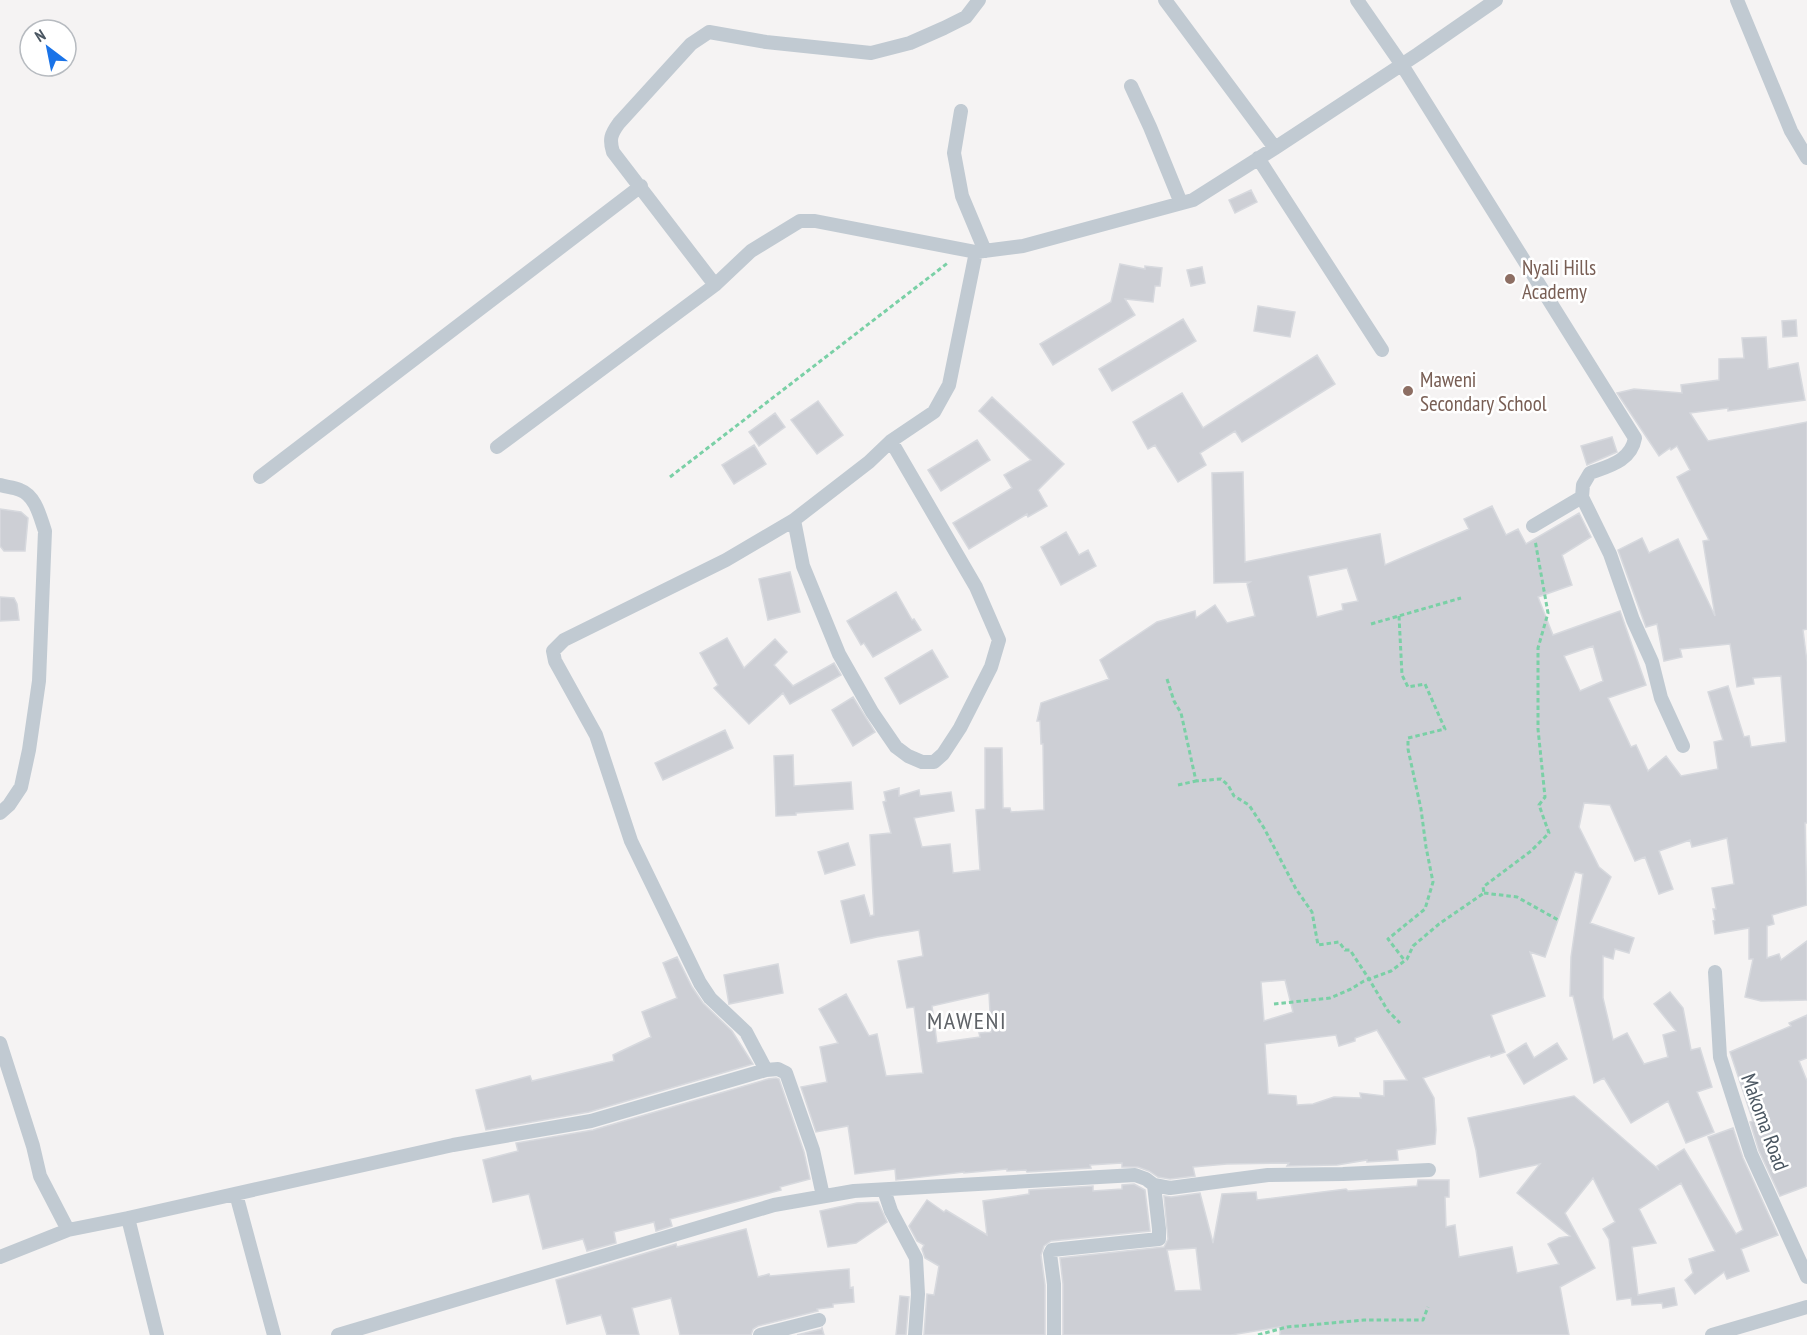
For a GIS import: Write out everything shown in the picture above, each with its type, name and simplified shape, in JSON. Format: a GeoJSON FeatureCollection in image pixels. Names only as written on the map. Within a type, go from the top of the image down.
{"type":"FeatureCollection","features":[{"type":"Feature","properties":{"kind":"street"},"geometry":{"type":"LineString","coordinates":[[715,285],[614,152],[610,141],[611,133],[691,44],[709,33],[766,42],[871,52],[909,43],[944,28],[966,17],[979,0]]}},
{"type":"Feature","properties":{"kind":"street"},"geometry":{"type":"LineString","coordinates":[[1166,0],[1275,148]]}},
{"type":"Feature","properties":{"kind":"street"},"geometry":{"type":"LineString","coordinates":[[1357,0],[1402,65],[1635,438],[1629,453],[1616,464],[1590,473],[1583,485],[1582,497],[1610,554],[1632,620],[1652,662],[1661,698],[1683,746]]}},
{"type":"Feature","properties":{"kind":"street"},"geometry":{"type":"LineString","coordinates":[[497,447],[715,285],[751,251],[800,221],[815,220],[975,251],[1023,246],[1193,200],[1402,65],[1496,0]]}},
{"type":"Feature","properties":{"kind":"street"},"geometry":{"type":"LineString","coordinates":[[1737,0],[1791,131],[1807,158]]}},
{"type":"Feature","properties":{"kind":"street"},"geometry":{"type":"LineString","coordinates":[[1131,86],[1181,203]]}},
{"type":"Feature","properties":{"kind":"street"},"geometry":{"type":"LineString","coordinates":[[766,1070],[746,1032],[710,998],[700,983],[631,841],[596,735],[555,661],[553,651],[564,640],[726,560],[794,520],[869,462],[891,441],[934,412],[949,385],[975,251],[954,153],[962,111]]}},
{"type":"Feature","properties":{"kind":"street"},"geometry":{"type":"LineString","coordinates":[[1258,158],[1382,350]]}},
{"type":"Feature","properties":{"kind":"street"},"geometry":{"type":"LineString","coordinates":[[260,477],[641,186]]}},
{"type":"Feature","properties":{"kind":"street"},"geometry":{"type":"LineString","coordinates":[[794,520],[803,566],[839,654],[872,712],[896,747],[922,762],[934,762],[943,754],[960,728],[992,667],[999,640],[976,587],[891,441]]}},
{"type":"Feature","properties":{"kind":"street"},"geometry":{"type":"LineString","coordinates":[[0,485],[21,490],[31,498],[39,512],[45,531],[39,681],[29,750],[21,787],[9,805],[0,813]]}},
{"type":"Feature","properties":{"kind":"street"},"geometry":{"type":"LineString","coordinates":[[1533,526],[1582,497]]}},
{"type":"Feature","properties":{"kind":"street","name":"Makoma Road"},"geometry":{"type":"LineString","coordinates":[[1715,972],[1720,1057],[1751,1154],[1807,1277]]}},
{"type":"Feature","properties":{"kind":"street"},"geometry":{"type":"LineString","coordinates":[[0,1043],[33,1146],[40,1176],[68,1230]]}},
{"type":"Feature","properties":{"kind":"street"},"geometry":{"type":"LineString","coordinates":[[0,1257],[68,1230],[453,1145],[591,1121],[766,1070],[778,1069],[786,1073],[813,1150],[823,1196]]}},
{"type":"Feature","properties":{"kind":"street"},"geometry":{"type":"LineString","coordinates":[[338,1335],[774,1205],[854,1191],[1135,1175],[1154,1185],[1170,1188],[1268,1175],[1429,1170]]}},
{"type":"Feature","properties":{"kind":"street"},"geometry":{"type":"LineString","coordinates":[[1054,1335],[1054,1284],[1050,1254],[1052,1250],[1159,1239],[1154,1185]]}},
{"type":"Feature","properties":{"kind":"street"},"geometry":{"type":"LineString","coordinates":[[884,1190],[891,1211],[916,1258],[918,1294],[915,1335]]}},
{"type":"Feature","properties":{"kind":"street"},"geometry":{"type":"LineString","coordinates":[[236,1194],[274,1335]]}},
{"type":"Feature","properties":{"kind":"street"},"geometry":{"type":"LineString","coordinates":[[128,1218],[158,1335]]}},
{"type":"Feature","properties":{"kind":"street"},"geometry":{"type":"LineString","coordinates":[[1712,1335],[1807,1307]]}},
{"type":"Feature","properties":{"kind":"street"},"geometry":{"type":"LineString","coordinates":[[760,1335],[819,1320]]}},
{"type":"Feature","properties":{"kind":"path"},"geometry":{"type":"LineString","coordinates":[[670,477],[975,251]]}},
{"type":"Feature","properties":{"kind":"path"},"geometry":{"type":"LineString","coordinates":[[1484,893],[1483,887],[1531,851],[1549,833],[1539,805],[1545,798],[1538,729],[1538,648],[1548,613],[1533,526]]}},
{"type":"Feature","properties":{"kind":"path"},"geometry":{"type":"LineString","coordinates":[[1371,624],[1461,598]]}},
{"type":"Feature","properties":{"kind":"path"},"geometry":{"type":"LineString","coordinates":[[1399,616],[1402,675],[1408,687],[1425,684],[1445,729],[1408,738],[1408,749],[1433,882],[1425,909],[1388,939],[1405,961]]}},
{"type":"Feature","properties":{"kind":"path"},"geometry":{"type":"LineString","coordinates":[[1167,680],[1181,713],[1196,781]]}},
{"type":"Feature","properties":{"kind":"path"},"geometry":{"type":"LineString","coordinates":[[1178,785],[1221,779],[1228,785],[1234,796],[1249,805],[1264,828],[1296,889],[1312,912],[1318,945],[1339,942],[1346,950],[1350,950],[1388,1011],[1400,1023]]}},
{"type":"Feature","properties":{"kind":"path"},"geometry":{"type":"LineString","coordinates":[[1274,1004],[1330,998],[1391,971],[1405,961],[1413,946],[1430,931],[1484,893],[1517,897],[1560,921]]}},
{"type":"Feature","properties":{"kind":"path"},"geometry":{"type":"LineString","coordinates":[[1258,1335],[1287,1327],[1364,1320],[1423,1320],[1428,1307]]}},
{"type":"Feature","properties":{"kind":"building"},"geometry":{"type":"Polygon","coordinates":[[[1251,190],[1257,202],[1235,213],[1229,200],[1251,190]]]}},
{"type":"Feature","properties":{"kind":"building"},"geometry":{"type":"Polygon","coordinates":[[[1120,264],[1145,269],[1145,266],[1162,268],[1160,286],[1155,286],[1153,302],[1125,299],[1135,315],[1053,365],[1040,344],[1111,302],[1120,264]]]}},
{"type":"Feature","properties":{"kind":"building"},"geometry":{"type":"Polygon","coordinates":[[[1202,267],[1205,283],[1191,286],[1187,270],[1202,267]]]}},
{"type":"Feature","properties":{"kind":"building"},"geometry":{"type":"Polygon","coordinates":[[[1258,306],[1295,312],[1290,337],[1254,331],[1258,306]]]}},
{"type":"Feature","properties":{"kind":"building"},"geometry":{"type":"Polygon","coordinates":[[[1183,319],[1196,341],[1112,391],[1099,369],[1183,319]]]}},
{"type":"Feature","properties":{"kind":"building"},"geometry":{"type":"Polygon","coordinates":[[[1796,320],[1797,336],[1783,337],[1782,321],[1796,320]]]}},
{"type":"Feature","properties":{"kind":"building"},"geometry":{"type":"Polygon","coordinates":[[[1766,337],[1768,369],[1798,363],[1805,400],[1728,411],[1728,408],[1690,413],[1708,441],[1807,422],[1807,629],[1803,630],[1807,662],[1807,823],[1805,823],[1807,905],[1772,915],[1774,924],[1767,926],[1767,958],[1779,954],[1781,960],[1807,941],[1807,1000],[1761,1001],[1745,997],[1753,959],[1749,959],[1749,928],[1715,934],[1713,921],[1715,920],[1713,909],[1716,909],[1712,888],[1734,884],[1727,838],[1692,847],[1690,840],[1659,851],[1673,889],[1659,894],[1645,857],[1635,861],[1610,805],[1584,803],[1579,827],[1599,867],[1611,877],[1590,923],[1634,938],[1629,953],[1615,949],[1613,959],[1603,956],[1603,998],[1613,1040],[1627,1033],[1644,1064],[1668,1057],[1663,1035],[1676,1031],[1654,1004],[1670,992],[1683,1008],[1691,1050],[1700,1048],[1712,1087],[1697,1092],[1714,1132],[1686,1143],[1668,1101],[1631,1123],[1604,1078],[1594,1083],[1573,996],[1570,996],[1571,957],[1583,874],[1575,872],[1545,957],[1530,952],[1545,996],[1491,1015],[1505,1052],[1423,1078],[1434,1098],[1435,1144],[1397,1150],[1398,1160],[1367,1162],[1367,1160],[1337,1165],[1227,1164],[1193,1167],[1195,1176],[1170,1179],[1158,1177],[1138,1167],[1122,1167],[1122,1163],[1090,1165],[1091,1168],[1027,1172],[1026,1170],[1007,1171],[1007,1169],[964,1172],[896,1180],[895,1169],[855,1174],[848,1126],[816,1132],[801,1087],[827,1082],[820,1047],[838,1043],[819,1009],[846,994],[869,1036],[877,1034],[886,1076],[923,1073],[914,1007],[907,1008],[898,961],[923,956],[919,930],[851,943],[841,901],[864,895],[870,916],[874,915],[870,835],[891,833],[883,802],[886,801],[884,792],[899,788],[899,796],[919,790],[920,796],[951,792],[954,811],[914,818],[922,847],[950,844],[953,873],[980,870],[976,810],[985,809],[985,748],[1002,748],[1003,808],[1010,808],[1011,812],[1044,810],[1043,744],[1041,744],[1040,721],[1037,721],[1041,703],[1109,679],[1100,660],[1157,622],[1195,611],[1196,618],[1215,605],[1227,623],[1255,616],[1247,584],[1250,582],[1214,583],[1212,473],[1243,472],[1245,562],[1380,534],[1385,565],[1469,529],[1464,519],[1492,506],[1506,535],[1518,529],[1526,544],[1579,513],[1591,537],[1562,555],[1572,585],[1538,597],[1553,635],[1620,611],[1646,685],[1608,698],[1631,747],[1636,745],[1648,771],[1666,756],[1681,776],[1718,769],[1714,742],[1723,740],[1708,692],[1728,686],[1744,737],[1749,736],[1751,747],[1786,742],[1781,676],[1753,678],[1754,684],[1737,687],[1730,644],[1680,649],[1682,657],[1664,661],[1657,624],[1646,627],[1618,550],[1642,538],[1649,553],[1678,539],[1715,616],[1703,541],[1709,540],[1677,477],[1690,470],[1677,446],[1659,456],[1617,393],[1634,389],[1682,393],[1681,385],[1719,380],[1719,359],[1744,358],[1742,338],[1766,337]],[[1347,568],[1308,576],[1317,617],[1343,610],[1342,604],[1358,601],[1347,568]],[[1593,646],[1564,656],[1580,691],[1603,681],[1593,646]],[[1285,980],[1261,982],[1264,1021],[1293,1012],[1285,980]],[[989,993],[932,1006],[937,1043],[980,1037],[979,1033],[991,1032],[989,993]],[[1377,1030],[1355,1038],[1355,1041],[1339,1046],[1336,1035],[1265,1044],[1268,1094],[1296,1096],[1297,1105],[1313,1104],[1334,1097],[1361,1098],[1360,1093],[1384,1096],[1384,1081],[1407,1080],[1377,1030]]]}},
{"type":"Feature","properties":{"kind":"building"},"geometry":{"type":"Polygon","coordinates":[[[1317,355],[1335,384],[1242,442],[1235,431],[1200,453],[1206,465],[1178,482],[1155,445],[1148,449],[1133,422],[1182,393],[1203,428],[1317,355]]]}},
{"type":"Feature","properties":{"kind":"building"},"geometry":{"type":"Polygon","coordinates":[[[992,397],[1064,464],[1038,490],[1047,506],[1028,517],[1027,514],[969,549],[953,523],[1012,488],[1004,475],[1031,460],[979,411],[992,397]]]}},
{"type":"Feature","properties":{"kind":"building"},"geometry":{"type":"Polygon","coordinates":[[[818,401],[843,435],[817,454],[791,420],[818,401]]]}},
{"type":"Feature","properties":{"kind":"building"},"geometry":{"type":"Polygon","coordinates":[[[775,413],[785,427],[759,446],[749,432],[775,413]]]}},
{"type":"Feature","properties":{"kind":"building"},"geometry":{"type":"Polygon","coordinates":[[[1612,437],[1617,452],[1587,465],[1581,446],[1612,437]]]}},
{"type":"Feature","properties":{"kind":"building"},"geometry":{"type":"Polygon","coordinates":[[[977,440],[990,460],[941,491],[928,470],[977,440]]]}},
{"type":"Feature","properties":{"kind":"building"},"geometry":{"type":"Polygon","coordinates":[[[754,445],[766,464],[734,484],[722,465],[754,445]]]}},
{"type":"Feature","properties":{"kind":"building"},"geometry":{"type":"Polygon","coordinates":[[[0,509],[21,512],[28,518],[25,551],[4,551],[0,546],[0,509]]]}},
{"type":"Feature","properties":{"kind":"building"},"geometry":{"type":"Polygon","coordinates":[[[1066,532],[1079,555],[1088,550],[1096,566],[1061,585],[1041,547],[1066,532]]]}},
{"type":"Feature","properties":{"kind":"building"},"geometry":{"type":"Polygon","coordinates":[[[790,572],[800,612],[768,620],[759,579],[790,572]]]}},
{"type":"Feature","properties":{"kind":"building"},"geometry":{"type":"Polygon","coordinates":[[[896,592],[912,620],[914,619],[921,630],[873,657],[864,643],[861,645],[847,621],[896,592]]]}},
{"type":"Feature","properties":{"kind":"building"},"geometry":{"type":"Polygon","coordinates":[[[0,597],[14,598],[19,620],[0,621],[0,597]]]}},
{"type":"Feature","properties":{"kind":"building"},"geometry":{"type":"Polygon","coordinates":[[[727,638],[744,668],[775,639],[787,652],[774,665],[793,686],[834,663],[841,675],[790,704],[783,693],[749,724],[714,688],[718,685],[700,653],[727,638]]]}},
{"type":"Feature","properties":{"kind":"building"},"geometry":{"type":"Polygon","coordinates":[[[932,650],[948,677],[900,704],[885,678],[932,650]]]}},
{"type":"Feature","properties":{"kind":"building"},"geometry":{"type":"Polygon","coordinates":[[[853,697],[875,732],[853,746],[832,710],[853,697]]]}},
{"type":"Feature","properties":{"kind":"building"},"geometry":{"type":"Polygon","coordinates":[[[725,730],[733,748],[663,780],[655,763],[725,730]]]}},
{"type":"Feature","properties":{"kind":"building"},"geometry":{"type":"Polygon","coordinates":[[[793,755],[794,786],[851,782],[853,809],[776,816],[774,756],[793,755]]]}},
{"type":"Feature","properties":{"kind":"building"},"geometry":{"type":"Polygon","coordinates":[[[848,843],[855,865],[825,874],[818,852],[848,843]]]}},
{"type":"Feature","properties":{"kind":"building"},"geometry":{"type":"Polygon","coordinates":[[[677,957],[703,1003],[732,1031],[753,1064],[589,1112],[486,1130],[476,1090],[530,1076],[532,1081],[614,1061],[613,1055],[651,1037],[642,1012],[677,998],[663,963],[677,957]]]}},
{"type":"Feature","properties":{"kind":"building"},"geometry":{"type":"Polygon","coordinates":[[[778,964],[783,993],[729,1004],[724,975],[778,964]]]}},
{"type":"Feature","properties":{"kind":"building"},"geometry":{"type":"Polygon","coordinates":[[[1807,1015],[1807,1058],[1799,1061],[1807,1081],[1807,1186],[1780,1196],[1759,1151],[1750,1122],[1753,1121],[1730,1052],[1791,1026],[1789,1023],[1807,1015]]]}},
{"type":"Feature","properties":{"kind":"building"},"geometry":{"type":"Polygon","coordinates":[[[1526,1043],[1534,1058],[1557,1043],[1567,1059],[1524,1084],[1507,1055],[1526,1043]]]}},
{"type":"Feature","properties":{"kind":"building"},"geometry":{"type":"Polygon","coordinates":[[[779,1079],[804,1152],[810,1179],[780,1187],[781,1190],[670,1219],[672,1226],[656,1231],[654,1222],[614,1232],[616,1243],[587,1251],[583,1239],[543,1249],[529,1194],[493,1202],[483,1160],[518,1151],[516,1143],[593,1130],[779,1079]]]}},
{"type":"Feature","properties":{"kind":"building"},"geometry":{"type":"Polygon","coordinates":[[[1574,1096],[1658,1169],[1657,1166],[1684,1149],[1736,1234],[1743,1230],[1708,1137],[1733,1128],[1743,1158],[1778,1235],[1741,1249],[1749,1271],[1727,1279],[1724,1272],[1695,1294],[1685,1280],[1693,1273],[1689,1259],[1715,1251],[1681,1183],[1639,1209],[1656,1243],[1632,1247],[1638,1295],[1674,1288],[1677,1305],[1663,1308],[1662,1303],[1632,1305],[1631,1298],[1617,1300],[1609,1239],[1603,1229],[1615,1222],[1593,1178],[1565,1213],[1595,1268],[1560,1287],[1569,1335],[1280,1335],[1280,1327],[1231,1335],[1063,1335],[1063,1284],[1060,1258],[1164,1247],[1168,1239],[1164,1196],[1200,1193],[1213,1243],[1222,1194],[1256,1192],[1257,1200],[1346,1189],[1348,1191],[1417,1186],[1418,1180],[1449,1180],[1449,1197],[1445,1197],[1446,1227],[1455,1225],[1459,1257],[1512,1247],[1517,1273],[1559,1264],[1548,1244],[1559,1238],[1570,1236],[1517,1193],[1540,1164],[1480,1177],[1468,1118],[1574,1096]],[[1196,1248],[1167,1250],[1175,1291],[1201,1290],[1196,1248]]]}},
{"type":"Feature","properties":{"kind":"building"},"geometry":{"type":"Polygon","coordinates":[[[1134,1184],[1145,1190],[1150,1231],[1051,1241],[1044,1246],[1041,1255],[1045,1285],[1045,1335],[924,1335],[927,1294],[934,1295],[939,1266],[925,1258],[922,1249],[924,1245],[917,1241],[909,1226],[927,1200],[987,1235],[983,1201],[1029,1194],[1029,1190],[1093,1186],[1093,1191],[1122,1189],[1122,1185],[1134,1184]]]}},
{"type":"Feature","properties":{"kind":"building"},"geometry":{"type":"Polygon","coordinates":[[[878,1202],[887,1222],[856,1243],[828,1247],[820,1211],[857,1203],[878,1202]]]}},
{"type":"Feature","properties":{"kind":"building"},"geometry":{"type":"Polygon","coordinates":[[[746,1229],[758,1277],[769,1274],[770,1276],[849,1269],[850,1288],[853,1287],[854,1302],[833,1304],[833,1307],[817,1309],[818,1311],[758,1326],[753,1329],[751,1335],[680,1335],[671,1298],[632,1308],[639,1335],[607,1335],[601,1315],[567,1324],[556,1280],[676,1244],[677,1247],[746,1229]]]}},
{"type":"Feature","properties":{"kind":"building"},"geometry":{"type":"Polygon","coordinates":[[[900,1296],[909,1297],[906,1335],[896,1335],[900,1296]]]}},
{"type":"Feature","properties":{"kind":"building"},"geometry":{"type":"Polygon","coordinates":[[[821,1329],[824,1335],[797,1335],[821,1329]]]}},
{"type":"Feature","properties":{"kind":"place","name":"Nyali Hills Academy"},"geometry":{"type":"Point","coordinates":[1510,279]}},
{"type":"Feature","properties":{"kind":"place","name":"Maweni Secondary School"},"geometry":{"type":"Point","coordinates":[1408,391]}},
{"type":"Feature","properties":{"kind":"district","name":"MAWENI"},"geometry":{"type":"Point","coordinates":[967,1020]}}]}
